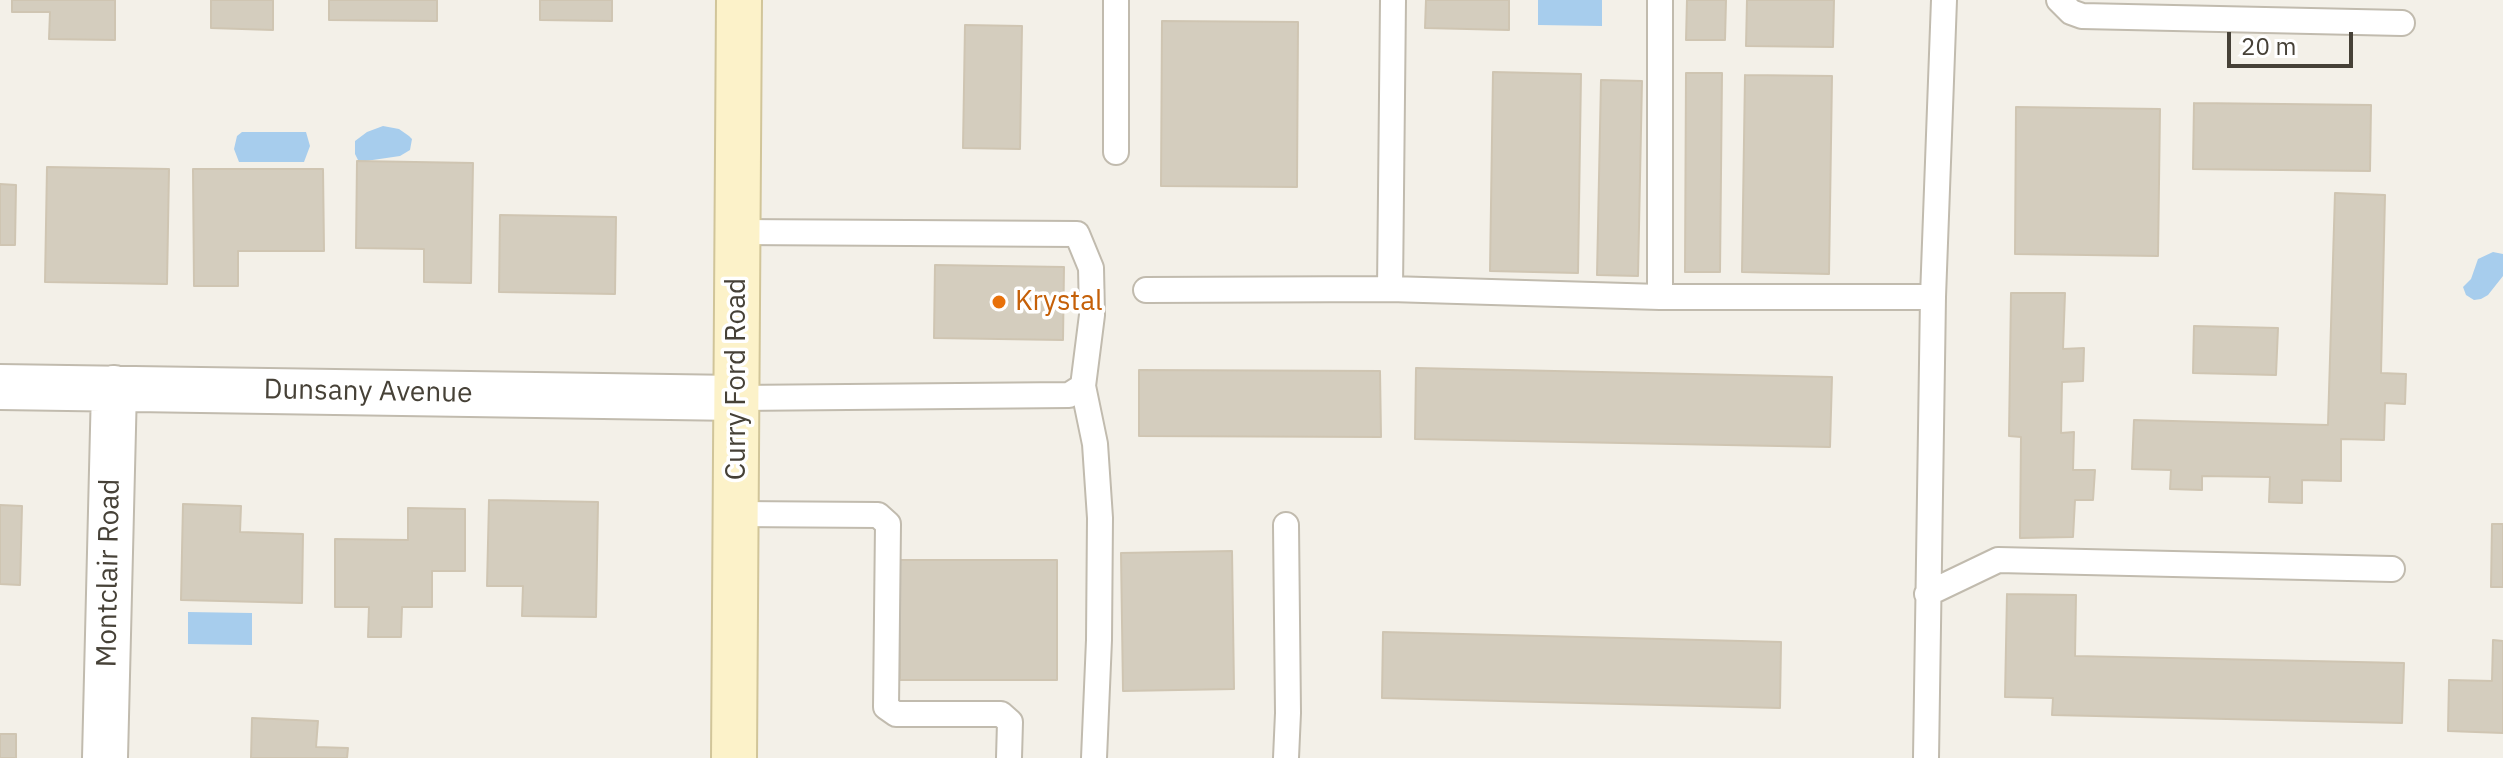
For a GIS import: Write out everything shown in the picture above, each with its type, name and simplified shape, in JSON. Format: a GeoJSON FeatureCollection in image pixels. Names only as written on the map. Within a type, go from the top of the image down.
{"type":"FeatureCollection","features":[{"type":"Feature","properties":{"kind":"street","name":"Curry Ford Road"},"geometry":{"type":"LineString","coordinates":[[734,758],[739,0]]}},
{"type":"Feature","properties":{"kind":"street","name":"Dunsany Avenue"},"geometry":{"type":"LineString","coordinates":[[0,387],[737,398]]}},
{"type":"Feature","properties":{"kind":"street","name":"Montclair Road"},"geometry":{"type":"LineString","coordinates":[[105,758],[114,388]]}},
{"type":"Feature","properties":{"kind":"lane"},"geometry":{"type":"LineString","coordinates":[[1116,0],[1116,152]]}},
{"type":"Feature","properties":{"kind":"lane"},"geometry":{"type":"LineString","coordinates":[[1390,289],[1393,0]]}},
{"type":"Feature","properties":{"kind":"lane"},"geometry":{"type":"LineString","coordinates":[[1660,0],[1660,297]]}},
{"type":"Feature","properties":{"kind":"lane"},"geometry":{"type":"LineString","coordinates":[[1926,758],[1933,297],[1944,0]]}},
{"type":"Feature","properties":{"kind":"lane"},"geometry":{"type":"LineString","coordinates":[[2059,0],[2071,12],[2082,16],[2402,23]]}},
{"type":"Feature","properties":{"kind":"lane"},"geometry":{"type":"LineString","coordinates":[[738,232],[1077,234],[1091,268],[1092,315],[1083,386],[1095,444],[1100,518],[1094,758]]}},
{"type":"Feature","properties":{"kind":"lane"},"geometry":{"type":"LineString","coordinates":[[1146,290],[1390,289],[1660,297],[1933,297]]}},
{"type":"Feature","properties":{"kind":"lane"},"geometry":{"type":"LineString","coordinates":[[737,398],[1069,395],[1083,386]]}},
{"type":"Feature","properties":{"kind":"lane"},"geometry":{"type":"LineString","coordinates":[[736,514],[878,515],[888,524],[886,707],[896,714],[1001,714],[1010,722],[1009,758]]}},
{"type":"Feature","properties":{"kind":"lane"},"geometry":{"type":"LineString","coordinates":[[1286,525],[1286,758]]}},
{"type":"Feature","properties":{"kind":"lane"},"geometry":{"type":"LineString","coordinates":[[1927,594],[1998,560],[2392,569]]}},
{"type":"Feature","properties":{"kind":"water"},"geometry":{"type":"Polygon","coordinates":[[[1538,0],[1602,0],[1602,26],[1538,25],[1538,0]]]}},
{"type":"Feature","properties":{"kind":"water"},"geometry":{"type":"Polygon","coordinates":[[[383,126],[399,129],[409,136],[412,139],[410,150],[400,156],[359,162],[355,154],[355,141],[383,126]]]}},
{"type":"Feature","properties":{"kind":"water"},"geometry":{"type":"Polygon","coordinates":[[[242,132],[306,132],[310,146],[304,162],[239,162],[234,149],[237,136],[242,132]]]}},
{"type":"Feature","properties":{"kind":"water"},"geometry":{"type":"Polygon","coordinates":[[[2493,252],[2503,254],[2503,276],[2488,295],[2474,300],[2466,295],[2463,287],[2471,279],[2478,259],[2493,252]]]}},
{"type":"Feature","properties":{"kind":"water"},"geometry":{"type":"Polygon","coordinates":[[[188,612],[252,613],[252,645],[188,644],[188,612]]]}},
{"type":"Feature","properties":{"kind":"building"},"geometry":{"type":"Polygon","coordinates":[[[12,0],[115,0],[115,40],[49,39],[50,12],[12,12],[12,0]]]}},
{"type":"Feature","properties":{"kind":"building"},"geometry":{"type":"Polygon","coordinates":[[[211,0],[273,0],[273,30],[211,28],[211,0]]]}},
{"type":"Feature","properties":{"kind":"building"},"geometry":{"type":"Polygon","coordinates":[[[329,0],[437,0],[437,21],[329,20],[329,0]]]}},
{"type":"Feature","properties":{"kind":"building"},"geometry":{"type":"Polygon","coordinates":[[[540,0],[612,0],[612,21],[540,20],[540,0]]]}},
{"type":"Feature","properties":{"kind":"building"},"geometry":{"type":"Polygon","coordinates":[[[1426,0],[1509,0],[1509,30],[1425,28],[1426,0]]]}},
{"type":"Feature","properties":{"kind":"building"},"geometry":{"type":"Polygon","coordinates":[[[1687,0],[1726,0],[1725,40],[1686,40],[1687,0]]]}},
{"type":"Feature","properties":{"kind":"building"},"geometry":{"type":"Polygon","coordinates":[[[1747,0],[1834,0],[1833,47],[1746,46],[1747,0]]]}},
{"type":"Feature","properties":{"kind":"building"},"geometry":{"type":"Polygon","coordinates":[[[1162,21],[1298,22],[1297,187],[1161,186],[1162,21]]]}},
{"type":"Feature","properties":{"kind":"building"},"geometry":{"type":"Polygon","coordinates":[[[965,25],[1022,26],[1020,149],[963,148],[965,25]]]}},
{"type":"Feature","properties":{"kind":"building"},"geometry":{"type":"Polygon","coordinates":[[[1493,72],[1581,74],[1578,273],[1490,271],[1493,72]]]}},
{"type":"Feature","properties":{"kind":"building"},"geometry":{"type":"Polygon","coordinates":[[[1686,73],[1722,73],[1720,272],[1685,272],[1686,73]]]}},
{"type":"Feature","properties":{"kind":"building"},"geometry":{"type":"Polygon","coordinates":[[[1745,75],[1832,76],[1829,274],[1742,272],[1745,75]]]}},
{"type":"Feature","properties":{"kind":"building"},"geometry":{"type":"Polygon","coordinates":[[[1601,80],[1642,81],[1638,276],[1597,275],[1601,80]]]}},
{"type":"Feature","properties":{"kind":"building"},"geometry":{"type":"Polygon","coordinates":[[[2194,103],[2371,105],[2370,171],[2193,169],[2194,103]]]}},
{"type":"Feature","properties":{"kind":"building"},"geometry":{"type":"Polygon","coordinates":[[[2016,107],[2160,109],[2158,256],[2015,254],[2016,107]]]}},
{"type":"Feature","properties":{"kind":"building"},"geometry":{"type":"Polygon","coordinates":[[[357,161],[473,163],[471,283],[424,282],[424,249],[356,248],[357,161]]]}},
{"type":"Feature","properties":{"kind":"building"},"geometry":{"type":"Polygon","coordinates":[[[47,167],[169,169],[167,284],[45,282],[47,167]]]}},
{"type":"Feature","properties":{"kind":"building"},"geometry":{"type":"Polygon","coordinates":[[[193,169],[323,169],[324,251],[238,251],[238,286],[194,286],[193,169]]]}},
{"type":"Feature","properties":{"kind":"building"},"geometry":{"type":"Polygon","coordinates":[[[0,184],[16,185],[15,245],[0,245],[0,184]]]}},
{"type":"Feature","properties":{"kind":"building"},"geometry":{"type":"Polygon","coordinates":[[[2335,193],[2385,195],[2381,373],[2406,374],[2405,404],[2385,403],[2384,440],[2341,439],[2341,481],[2302,480],[2302,503],[2269,502],[2270,477],[2202,476],[2202,490],[2170,489],[2171,470],[2132,469],[2134,420],[2328,425],[2335,193]]]}},
{"type":"Feature","properties":{"kind":"building"},"geometry":{"type":"Polygon","coordinates":[[[500,215],[616,217],[615,294],[499,292],[500,215]]]}},
{"type":"Feature","properties":{"kind":"building","name":"Krystal"},"geometry":{"type":"Polygon","coordinates":[[[935,265],[1064,267],[1063,340],[934,338],[935,265]]]}},
{"type":"Feature","properties":{"kind":"building"},"geometry":{"type":"Polygon","coordinates":[[[2011,293],[2065,293],[2063,349],[2084,348],[2083,381],[2062,382],[2061,433],[2074,432],[2073,470],[2095,470],[2093,500],[2075,500],[2073,537],[2020,538],[2021,437],[2009,436],[2011,293]]]}},
{"type":"Feature","properties":{"kind":"building"},"geometry":{"type":"Polygon","coordinates":[[[2194,326],[2278,328],[2276,375],[2193,373],[2194,326]]]}},
{"type":"Feature","properties":{"kind":"building"},"geometry":{"type":"Polygon","coordinates":[[[1416,368],[1832,377],[1830,447],[1415,439],[1416,368]]]}},
{"type":"Feature","properties":{"kind":"building"},"geometry":{"type":"Polygon","coordinates":[[[1139,370],[1380,371],[1381,437],[1139,436],[1139,370]]]}},
{"type":"Feature","properties":{"kind":"building"},"geometry":{"type":"Polygon","coordinates":[[[489,500],[598,502],[596,617],[522,616],[523,586],[487,586],[489,500]]]}},
{"type":"Feature","properties":{"kind":"building"},"geometry":{"type":"Polygon","coordinates":[[[183,504],[241,506],[240,532],[303,534],[302,603],[181,600],[183,504]]]}},
{"type":"Feature","properties":{"kind":"building"},"geometry":{"type":"Polygon","coordinates":[[[0,505],[22,506],[20,585],[0,584],[0,505]]]}},
{"type":"Feature","properties":{"kind":"building"},"geometry":{"type":"Polygon","coordinates":[[[408,508],[465,509],[465,571],[432,571],[432,607],[402,607],[401,637],[368,637],[369,607],[335,607],[335,539],[408,540],[408,508]]]}},
{"type":"Feature","properties":{"kind":"building"},"geometry":{"type":"Polygon","coordinates":[[[2492,524],[2503,524],[2503,587],[2491,587],[2492,524]]]}},
{"type":"Feature","properties":{"kind":"building"},"geometry":{"type":"Polygon","coordinates":[[[1232,551],[1234,689],[1123,691],[1121,553],[1232,551]]]}},
{"type":"Feature","properties":{"kind":"building"},"geometry":{"type":"Polygon","coordinates":[[[900,560],[1057,560],[1057,680],[900,680],[900,560]]]}},
{"type":"Feature","properties":{"kind":"building"},"geometry":{"type":"Polygon","coordinates":[[[2007,594],[2076,595],[2075,656],[2404,663],[2402,723],[2052,715],[2053,698],[2005,697],[2007,594]]]}},
{"type":"Feature","properties":{"kind":"building"},"geometry":{"type":"Polygon","coordinates":[[[1383,632],[1781,642],[1780,708],[1382,698],[1383,632]]]}},
{"type":"Feature","properties":{"kind":"building"},"geometry":{"type":"Polygon","coordinates":[[[2493,640],[2503,641],[2503,733],[2448,731],[2449,680],[2492,681],[2493,640]]]}},
{"type":"Feature","properties":{"kind":"building"},"geometry":{"type":"Polygon","coordinates":[[[252,718],[318,721],[316,747],[348,748],[347,758],[251,758],[252,718]]]}},
{"type":"Feature","properties":{"kind":"building"},"geometry":{"type":"Polygon","coordinates":[[[0,734],[16,734],[16,758],[0,758],[0,734]]]}},
{"type":"Feature","properties":{"kind":"place","name":"Krystal"},"geometry":{"type":"Point","coordinates":[999,302]}}]}
